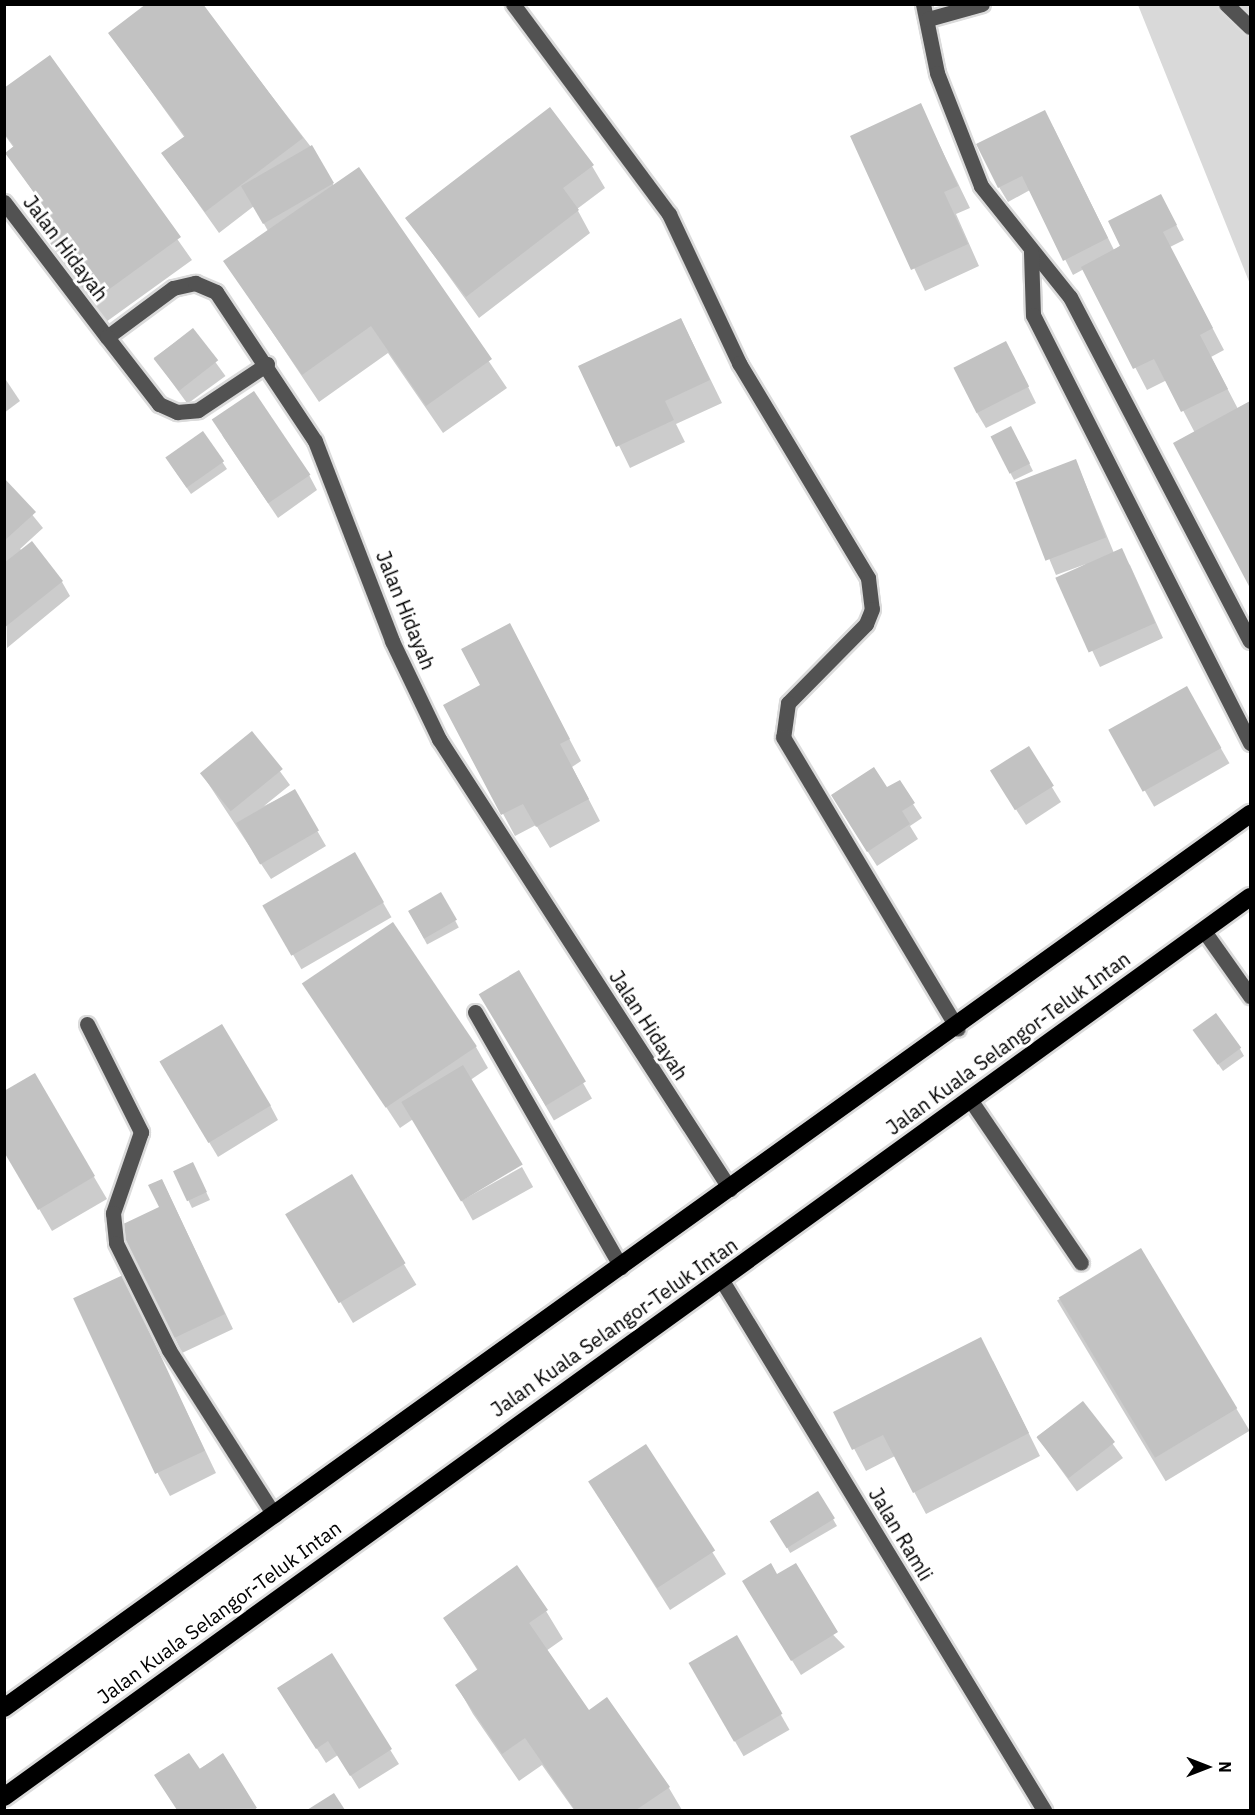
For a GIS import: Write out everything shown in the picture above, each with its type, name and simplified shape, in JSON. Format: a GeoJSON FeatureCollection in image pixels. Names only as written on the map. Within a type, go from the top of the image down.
{"type":"FeatureCollection","features":[{"type":"Feature","properties":{"kind":"highway","name":"Jalan Kuala Selangor-Teluk Intan"},"geometry":{"type":"LineString","coordinates":[[4,1708],[730,1189],[958,1029],[1251,814]]}},
{"type":"Feature","properties":{"kind":"highway","name":"Jalan Kuala Selangor-Teluk Intan"},"geometry":{"type":"LineString","coordinates":[[4,1797],[969,1098],[1251,897]]}},
{"type":"Feature","properties":{"kind":"street"},"geometry":{"type":"LineString","coordinates":[[513,4],[669,214],[740,363],[868,578],[872,593],[866,624],[788,703],[783,736],[958,1029]]}},
{"type":"Feature","properties":{"kind":"street"},"geometry":{"type":"LineString","coordinates":[[982,4],[925,12],[937,73],[959,137],[981,186],[1031,252],[1070,297],[1251,641]]}},
{"type":"Feature","properties":{"kind":"street"},"geometry":{"type":"LineString","coordinates":[[1226,4],[1251,27]]}},
{"type":"Feature","properties":{"kind":"street","name":"Jalan Hidayah"},"geometry":{"type":"LineString","coordinates":[[4,202],[107,337],[172,288],[195,283],[216,292],[267,364],[315,441],[392,641],[439,739],[730,1189]]}},
{"type":"Feature","properties":{"kind":"street"},"geometry":{"type":"LineString","coordinates":[[1031,252],[1033,315],[1251,743]]}},
{"type":"Feature","properties":{"kind":"street"},"geometry":{"type":"LineString","coordinates":[[107,337],[159,404],[177,412],[198,410],[267,364]]}},
{"type":"Feature","properties":{"kind":"street"},"geometry":{"type":"LineString","coordinates":[[1204,931],[1251,996]]}},
{"type":"Feature","properties":{"kind":"street"},"geometry":{"type":"LineString","coordinates":[[476,1012],[621,1267]]}},
{"type":"Feature","properties":{"kind":"street"},"geometry":{"type":"LineString","coordinates":[[87,1023],[141,1132],[114,1214],[116,1243],[169,1350],[274,1515]]}},
{"type":"Feature","properties":{"kind":"street"},"geometry":{"type":"LineString","coordinates":[[969,1098],[1081,1263]]}},
{"type":"Feature","properties":{"kind":"street","name":"Jalan Ramli"},"geometry":{"type":"LineString","coordinates":[[722,1279],[1044,1810]]}},
{"type":"Feature","properties":{"kind":"shaded area"},"geometry":{"type":"Polygon","coordinates":[[[1138,5],[1250,5],[1250,284],[1138,5]]]}},
{"type":"Feature","properties":{"kind":"building"},"geometry":{"type":"Polygon","coordinates":[[[146,4],[203,4],[303,138],[205,212],[161,153],[185,136],[108,33],[146,4]]]}},
{"type":"Feature","properties":{"kind":"building"},"geometry":{"type":"Polygon","coordinates":[[[50,55],[181,237],[93,301],[41,230],[54,220],[5,153],[14,146],[4,133],[4,88],[50,55]]]}},
{"type":"Feature","properties":{"kind":"building"},"geometry":{"type":"Polygon","coordinates":[[[921,103],[958,186],[944,192],[968,244],[911,270],[850,136],[921,103]]]}},
{"type":"Feature","properties":{"kind":"building"},"geometry":{"type":"Polygon","coordinates":[[[550,107],[594,165],[563,188],[579,210],[466,297],[405,218],[550,107]]]}},
{"type":"Feature","properties":{"kind":"building"},"geometry":{"type":"Polygon","coordinates":[[[1045,110],[1108,238],[1063,261],[1022,176],[998,188],[976,144],[1045,110]]]}},
{"type":"Feature","properties":{"kind":"building"},"geometry":{"type":"Polygon","coordinates":[[[312,145],[334,183],[263,224],[241,186],[312,145]]]}},
{"type":"Feature","properties":{"kind":"building"},"geometry":{"type":"Polygon","coordinates":[[[359,167],[492,359],[426,406],[371,326],[302,375],[223,261],[359,167]]]}},
{"type":"Feature","properties":{"kind":"building"},"geometry":{"type":"Polygon","coordinates":[[[1161,194],[1177,225],[1163,232],[1213,328],[1200,335],[1228,389],[1181,412],[1154,359],[1133,369],[1081,267],[1120,246],[1108,221],[1161,194]]]}},
{"type":"Feature","properties":{"kind":"building"},"geometry":{"type":"Polygon","coordinates":[[[681,318],[710,380],[665,401],[674,420],[616,447],[578,366],[681,318]]]}},
{"type":"Feature","properties":{"kind":"building"},"geometry":{"type":"Polygon","coordinates":[[[193,328],[218,360],[179,391],[154,359],[193,328]]]}},
{"type":"Feature","properties":{"kind":"building"},"geometry":{"type":"Polygon","coordinates":[[[1006,341],[1029,386],[977,413],[953,368],[1006,341]]]}},
{"type":"Feature","properties":{"kind":"building"},"geometry":{"type":"Polygon","coordinates":[[[254,391],[310,475],[268,503],[212,420],[254,391]]]}},
{"type":"Feature","properties":{"kind":"building"},"geometry":{"type":"Polygon","coordinates":[[[1250,401],[1250,588],[1173,443],[1250,401]]]}},
{"type":"Feature","properties":{"kind":"building"},"geometry":{"type":"Polygon","coordinates":[[[1011,426],[1030,463],[1010,474],[991,436],[1011,426]]]}},
{"type":"Feature","properties":{"kind":"building"},"geometry":{"type":"Polygon","coordinates":[[[203,431],[224,461],[187,488],[165,457],[203,431]]]}},
{"type":"Feature","properties":{"kind":"building"},"geometry":{"type":"Polygon","coordinates":[[[1076,459],[1106,537],[1045,561],[1015,482],[1076,459]]]}},
{"type":"Feature","properties":{"kind":"building"},"geometry":{"type":"Polygon","coordinates":[[[4,478],[36,512],[4,541],[4,478]]]}},
{"type":"Feature","properties":{"kind":"building"},"geometry":{"type":"Polygon","coordinates":[[[32,541],[63,581],[4,628],[4,563],[32,541]]]}},
{"type":"Feature","properties":{"kind":"building"},"geometry":{"type":"Polygon","coordinates":[[[1122,548],[1155,623],[1089,653],[1055,578],[1122,548]]]}},
{"type":"Feature","properties":{"kind":"building"},"geometry":{"type":"Polygon","coordinates":[[[510,623],[570,739],[560,744],[589,799],[536,827],[523,804],[501,815],[443,705],[480,685],[461,649],[510,623]]]}},
{"type":"Feature","properties":{"kind":"building"},"geometry":{"type":"Polygon","coordinates":[[[1187,686],[1221,748],[1143,792],[1108,730],[1187,686]]]}},
{"type":"Feature","properties":{"kind":"building"},"geometry":{"type":"Polygon","coordinates":[[[252,731],[283,769],[231,811],[200,773],[252,731]]]}},
{"type":"Feature","properties":{"kind":"building"},"geometry":{"type":"Polygon","coordinates":[[[1029,746],[1054,786],[1015,810],[990,770],[1029,746]]]}},
{"type":"Feature","properties":{"kind":"building"},"geometry":{"type":"Polygon","coordinates":[[[874,767],[887,787],[900,780],[915,803],[902,811],[910,824],[867,852],[831,795],[874,767]]]}},
{"type":"Feature","properties":{"kind":"building"},"geometry":{"type":"Polygon","coordinates":[[[295,789],[319,831],[260,865],[236,823],[295,789]]]}},
{"type":"Feature","properties":{"kind":"building"},"geometry":{"type":"Polygon","coordinates":[[[355,852],[384,902],[291,956],[262,906],[355,852]]]}},
{"type":"Feature","properties":{"kind":"building"},"geometry":{"type":"Polygon","coordinates":[[[441,892],[457,920],[424,939],[408,911],[441,892]]]}},
{"type":"Feature","properties":{"kind":"building"},"geometry":{"type":"Polygon","coordinates":[[[393,922],[477,1046],[386,1108],[302,984],[393,922]]]}},
{"type":"Feature","properties":{"kind":"building"},"geometry":{"type":"Polygon","coordinates":[[[519,970],[586,1081],[546,1106],[479,994],[519,970]]]}},
{"type":"Feature","properties":{"kind":"building"},"geometry":{"type":"Polygon","coordinates":[[[1216,1013],[1241,1048],[1218,1065],[1193,1030],[1216,1013]]]}},
{"type":"Feature","properties":{"kind":"building"},"geometry":{"type":"Polygon","coordinates":[[[222,1024],[271,1105],[208,1143],[159,1062],[222,1024]]]}},
{"type":"Feature","properties":{"kind":"building"},"geometry":{"type":"Polygon","coordinates":[[[463,1065],[523,1164],[461,1202],[401,1102],[463,1065]]]}},
{"type":"Feature","properties":{"kind":"building"},"geometry":{"type":"Polygon","coordinates":[[[35,1073],[95,1176],[38,1210],[4,1152],[4,1091],[35,1073]]]}},
{"type":"Feature","properties":{"kind":"building"},"geometry":{"type":"Polygon","coordinates":[[[193,1162],[207,1192],[187,1201],[173,1171],[193,1162]]]}},
{"type":"Feature","properties":{"kind":"building"},"geometry":{"type":"Polygon","coordinates":[[[352,1174],[406,1263],[339,1303],[285,1214],[352,1174]]]}},
{"type":"Feature","properties":{"kind":"building"},"geometry":{"type":"Polygon","coordinates":[[[162,1179],[225,1314],[172,1339],[119,1226],[159,1207],[148,1185],[162,1179]]]}},
{"type":"Feature","properties":{"kind":"building"},"geometry":{"type":"Polygon","coordinates":[[[1141,1248],[1237,1408],[1155,1458],[1059,1297],[1141,1248]]]}},
{"type":"Feature","properties":{"kind":"building"},"geometry":{"type":"Polygon","coordinates":[[[123,1275],[205,1451],[155,1474],[73,1298],[123,1275]]]}},
{"type":"Feature","properties":{"kind":"building"},"geometry":{"type":"Polygon","coordinates":[[[981,1337],[1029,1433],[913,1493],[883,1435],[852,1450],[833,1412],[981,1337]]]}},
{"type":"Feature","properties":{"kind":"building"},"geometry":{"type":"Polygon","coordinates":[[[1083,1401],[1115,1442],[1069,1478],[1037,1437],[1083,1401]]]}},
{"type":"Feature","properties":{"kind":"building"},"geometry":{"type":"Polygon","coordinates":[[[646,1444],[715,1551],[657,1588],[588,1482],[646,1444]]]}},
{"type":"Feature","properties":{"kind":"building"},"geometry":{"type":"Polygon","coordinates":[[[818,1491],[835,1518],[787,1548],[770,1521],[818,1491]]]}},
{"type":"Feature","properties":{"kind":"building"},"geometry":{"type":"Polygon","coordinates":[[[771,1563],[777,1574],[796,1563],[838,1632],[791,1661],[742,1581],[771,1563]]]}},
{"type":"Feature","properties":{"kind":"building"},"geometry":{"type":"Polygon","coordinates":[[[517,1565],[548,1610],[529,1623],[589,1710],[607,1697],[670,1787],[636,1810],[575,1810],[525,1738],[502,1754],[455,1685],[478,1669],[443,1618],[517,1565]]]}},
{"type":"Feature","properties":{"kind":"building"},"geometry":{"type":"Polygon","coordinates":[[[737,1635],[783,1714],[734,1742],[689,1663],[737,1635]]]}},
{"type":"Feature","properties":{"kind":"building"},"geometry":{"type":"Polygon","coordinates":[[[332,1653],[392,1749],[350,1776],[328,1741],[316,1749],[277,1688],[332,1653]]]}},
{"type":"Feature","properties":{"kind":"building"},"geometry":{"type":"Polygon","coordinates":[[[189,1753],[200,1769],[223,1753],[257,1808],[177,1810],[154,1775],[189,1753]]]}},
{"type":"Feature","properties":{"kind":"building"},"geometry":{"type":"Polygon","coordinates":[[[334,1793],[345,1810],[307,1810],[334,1793]]]}}]}
